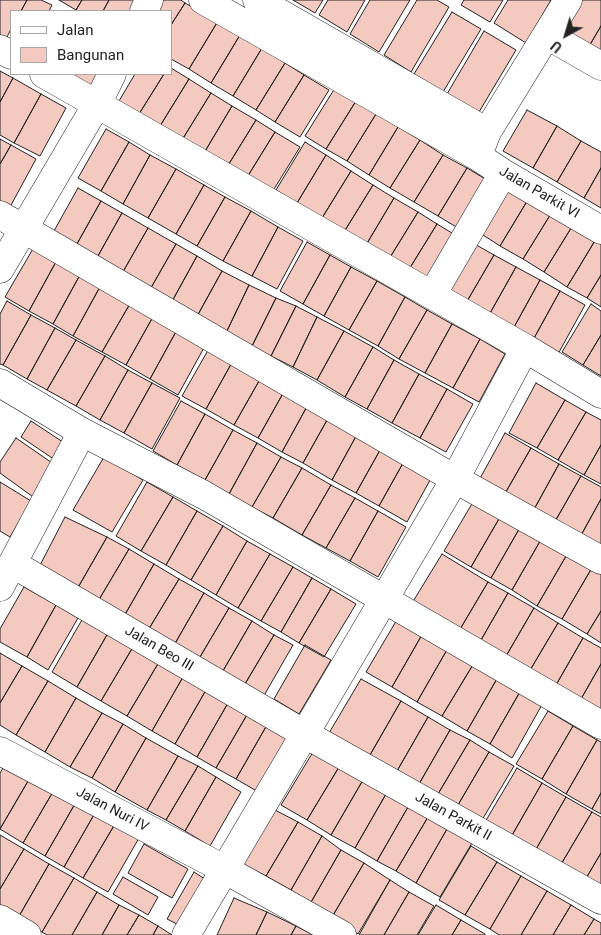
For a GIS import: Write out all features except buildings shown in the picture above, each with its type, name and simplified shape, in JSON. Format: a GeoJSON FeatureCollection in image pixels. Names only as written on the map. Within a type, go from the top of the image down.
{"type":"FeatureCollection","features":[{"type":"Feature","properties":{"kind":"street"},"geometry":{"type":"LineString","coordinates":[[203,0],[334,59]]}},
{"type":"Feature","properties":{"kind":"street"},"geometry":{"type":"LineString","coordinates":[[257,0],[334,59]]}},
{"type":"Feature","properties":{"kind":"street"},"geometry":{"type":"LineString","coordinates":[[482,144],[568,0]]}},
{"type":"Feature","properties":{"kind":"street"},"geometry":{"type":"LineString","coordinates":[[547,35],[601,66]]}},
{"type":"Feature","properties":{"kind":"street","name":"Jalan Parkit VI"},"geometry":{"type":"LineString","coordinates":[[334,59],[482,144],[503,174],[601,230]]}},
{"type":"Feature","properties":{"kind":"street"},"geometry":{"type":"LineString","coordinates":[[46,75],[212,172],[526,348],[601,394]]}},
{"type":"Feature","properties":{"kind":"street"},"geometry":{"type":"LineString","coordinates":[[0,269],[11,222],[97,104],[112,75]]}},
{"type":"Feature","properties":{"kind":"street"},"geometry":{"type":"LineString","coordinates":[[432,295],[503,174]]}},
{"type":"Feature","properties":{"kind":"street"},"geometry":{"type":"LineString","coordinates":[[11,222],[454,479],[601,560]]}},
{"type":"Feature","properties":{"kind":"street"},"geometry":{"type":"LineString","coordinates":[[186,935],[454,479],[526,348]]}},
{"type":"Feature","properties":{"kind":"street"},"geometry":{"type":"LineString","coordinates":[[0,383],[82,432],[204,496],[601,725]]}},
{"type":"Feature","properties":{"kind":"street"},"geometry":{"type":"LineString","coordinates":[[6,576],[82,432]]}},
{"type":"Feature","properties":{"kind":"street","name":"Jalan Beo III"},"geometry":{"type":"LineString","coordinates":[[6,576],[305,734]]}},
{"type":"Feature","properties":{"kind":"street","name":"Jalan Parkit II"},"geometry":{"type":"LineString","coordinates":[[305,734],[601,900]]}},
{"type":"Feature","properties":{"kind":"street","name":"Jalan Nuri IV"},"geometry":{"type":"LineString","coordinates":[[0,751],[224,869],[342,935]]}},
{"type":"Feature","properties":{"kind":"street"},"geometry":{"type":"LineString","coordinates":[[0,919],[27,935]]}}]}
